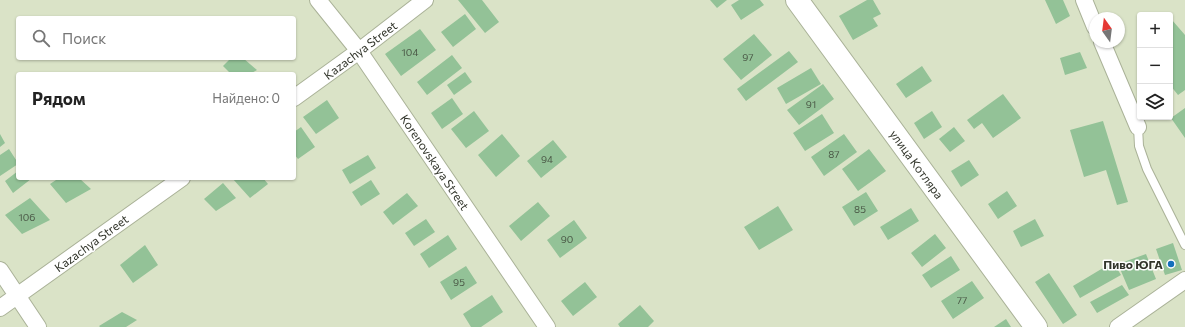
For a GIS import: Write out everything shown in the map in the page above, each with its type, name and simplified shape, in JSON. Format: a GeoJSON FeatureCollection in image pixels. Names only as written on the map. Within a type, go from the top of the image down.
{"type":"FeatureCollection","features":[{"type":"Feature","properties":{"kind":"main road","name":"улица Котляра"},"geometry":{"type":"LineString","coordinates":[[797,0],[1036,327]]}},
{"type":"Feature","properties":{"kind":"street","name":"Korenovskaya Street"},"geometry":{"type":"LineString","coordinates":[[318,0],[359,52],[547,327]]}},
{"type":"Feature","properties":{"kind":"street","name":"Kazachya Street"},"geometry":{"type":"LineString","coordinates":[[296,97],[359,52],[425,0]]}},
{"type":"Feature","properties":{"kind":"street"},"geometry":{"type":"LineString","coordinates":[[1084,0],[1089,12]]}},
{"type":"Feature","properties":{"kind":"street"},"geometry":{"type":"LineString","coordinates":[[1105,48],[1138,127]]}},
{"type":"Feature","properties":{"kind":"street","name":"Kazachya Street"},"geometry":{"type":"LineString","coordinates":[[0,308],[179,180]]}},
{"type":"Feature","properties":{"kind":"street"},"geometry":{"type":"LineString","coordinates":[[0,270],[38,327]]}},
{"type":"Feature","properties":{"kind":"street"},"geometry":{"type":"LineString","coordinates":[[1118,327],[1185,280]]}},
{"type":"Feature","properties":{"kind":"lane"},"geometry":{"type":"LineString","coordinates":[[1138,127],[1139,146],[1147,168],[1185,245]]}},
{"type":"Feature","properties":{"kind":"building"},"geometry":{"type":"Polygon","coordinates":[[[458,0],[482,0],[499,22],[485,33],[458,0]]]}},
{"type":"Feature","properties":{"kind":"building"},"geometry":{"type":"Polygon","coordinates":[[[710,0],[727,0],[717,8],[710,0]]]}},
{"type":"Feature","properties":{"kind":"building"},"geometry":{"type":"Polygon","coordinates":[[[739,0],[760,0],[764,5],[741,20],[731,5],[739,0]]]}},
{"type":"Feature","properties":{"kind":"building"},"geometry":{"type":"Polygon","coordinates":[[[867,0],[873,0],[881,14],[873,18],[878,26],[853,40],[839,16],[867,0]]]}},
{"type":"Feature","properties":{"kind":"building"},"geometry":{"type":"Polygon","coordinates":[[[1045,0],[1063,0],[1070,16],[1056,24],[1045,0]]]}},
{"type":"Feature","properties":{"kind":"building"},"geometry":{"type":"Polygon","coordinates":[[[465,14],[476,29],[453,47],[441,32],[465,14]]]}},
{"type":"Feature","properties":{"kind":"building"},"geometry":{"type":"Polygon","coordinates":[[[1173,21],[1185,35],[1185,90],[1178,95],[1173,89],[1173,21]]]}},
{"type":"Feature","properties":{"kind":"building"},"geometry":{"type":"Polygon","coordinates":[[[420,29],[436,50],[401,76],[385,54],[420,29]]]}},
{"type":"Feature","properties":{"kind":"building"},"geometry":{"type":"Polygon","coordinates":[[[754,34],[772,55],[741,80],[723,59],[754,34]]]}},
{"type":"Feature","properties":{"kind":"building"},"geometry":{"type":"Polygon","coordinates":[[[789,51],[798,62],[746,101],[737,89],[789,51]]]}},
{"type":"Feature","properties":{"kind":"building"},"geometry":{"type":"Polygon","coordinates":[[[1080,52],[1087,68],[1065,75],[1060,58],[1080,52]]]}},
{"type":"Feature","properties":{"kind":"building"},"geometry":{"type":"Polygon","coordinates":[[[452,55],[462,68],[427,95],[417,82],[452,55]]]}},
{"type":"Feature","properties":{"kind":"building"},"geometry":{"type":"Polygon","coordinates":[[[229,60],[245,60],[257,70],[254,72],[229,72],[223,66],[229,60]]]}},
{"type":"Feature","properties":{"kind":"building"},"geometry":{"type":"Polygon","coordinates":[[[922,66],[932,81],[906,98],[896,84],[922,66]]]}},
{"type":"Feature","properties":{"kind":"building"},"geometry":{"type":"Polygon","coordinates":[[[811,68],[821,84],[786,104],[777,88],[811,68]]]}},
{"type":"Feature","properties":{"kind":"building"},"geometry":{"type":"Polygon","coordinates":[[[465,72],[472,82],[454,95],[447,85],[465,72]]]}},
{"type":"Feature","properties":{"kind":"building"},"geometry":{"type":"Polygon","coordinates":[[[823,84],[834,99],[799,125],[787,110],[823,84]]]}},
{"type":"Feature","properties":{"kind":"building"},"geometry":{"type":"Polygon","coordinates":[[[1003,94],[1021,118],[993,138],[982,123],[974,129],[967,120],[1003,94]]]}},
{"type":"Feature","properties":{"kind":"building"},"geometry":{"type":"Polygon","coordinates":[[[452,98],[463,114],[442,129],[431,113],[452,98]]]}},
{"type":"Feature","properties":{"kind":"building"},"geometry":{"type":"Polygon","coordinates":[[[327,100],[339,118],[316,134],[303,117],[327,100]]]}},
{"type":"Feature","properties":{"kind":"building"},"geometry":{"type":"Polygon","coordinates":[[[1185,108],[1185,138],[1172,120],[1173,117],[1185,108]]]}},
{"type":"Feature","properties":{"kind":"building"},"geometry":{"type":"Polygon","coordinates":[[[474,111],[489,131],[466,148],[451,129],[474,111]]]}},
{"type":"Feature","properties":{"kind":"building"},"geometry":{"type":"Polygon","coordinates":[[[932,111],[942,127],[924,139],[914,123],[932,111]]]}},
{"type":"Feature","properties":{"kind":"building"},"geometry":{"type":"Polygon","coordinates":[[[822,114],[834,133],[805,151],[793,133],[822,114]]]}},
{"type":"Feature","properties":{"kind":"building"},"geometry":{"type":"Polygon","coordinates":[[[1103,121],[1128,202],[1117,205],[1106,170],[1084,177],[1070,130],[1103,121]]]}},
{"type":"Feature","properties":{"kind":"building"},"geometry":{"type":"Polygon","coordinates":[[[301,127],[315,147],[298,159],[296,156],[296,131],[301,127]]]}},
{"type":"Feature","properties":{"kind":"building"},"geometry":{"type":"Polygon","coordinates":[[[954,127],[965,141],[950,152],[939,139],[954,127]]]}},
{"type":"Feature","properties":{"kind":"building"},"geometry":{"type":"Polygon","coordinates":[[[0,134],[5,143],[0,147],[0,134]]]}},
{"type":"Feature","properties":{"kind":"building"},"geometry":{"type":"Polygon","coordinates":[[[502,134],[520,156],[496,177],[478,155],[502,134]]]}},
{"type":"Feature","properties":{"kind":"building"},"geometry":{"type":"Polygon","coordinates":[[[844,134],[857,152],[824,176],[811,157],[844,134]]]}},
{"type":"Feature","properties":{"kind":"building"},"geometry":{"type":"Polygon","coordinates":[[[553,140],[567,157],[541,178],[527,161],[553,140]]]}},
{"type":"Feature","properties":{"kind":"building"},"geometry":{"type":"Polygon","coordinates":[[[9,149],[16,160],[16,165],[0,176],[0,155],[9,149]]]}},
{"type":"Feature","properties":{"kind":"building"},"geometry":{"type":"Polygon","coordinates":[[[869,149],[886,171],[858,191],[842,169],[869,149]]]}},
{"type":"Feature","properties":{"kind":"building"},"geometry":{"type":"Polygon","coordinates":[[[368,155],[376,168],[350,184],[342,170],[368,155]]]}},
{"type":"Feature","properties":{"kind":"building"},"geometry":{"type":"Polygon","coordinates":[[[969,160],[979,175],[961,187],[951,171],[969,160]]]}},
{"type":"Feature","properties":{"kind":"building"},"geometry":{"type":"Polygon","coordinates":[[[16,173],[16,180],[30,180],[13,193],[5,181],[16,173]]]}},
{"type":"Feature","properties":{"kind":"building"},"geometry":{"type":"Polygon","coordinates":[[[56,180],[81,180],[91,189],[66,203],[50,184],[56,180]]]}},
{"type":"Feature","properties":{"kind":"building"},"geometry":{"type":"Polygon","coordinates":[[[234,180],[265,180],[268,184],[250,198],[234,180]]]}},
{"type":"Feature","properties":{"kind":"building"},"geometry":{"type":"Polygon","coordinates":[[[371,180],[380,194],[361,206],[352,192],[371,180]]]}},
{"type":"Feature","properties":{"kind":"building"},"geometry":{"type":"Polygon","coordinates":[[[223,183],[236,198],[216,211],[204,199],[223,183]]]}},
{"type":"Feature","properties":{"kind":"building"},"geometry":{"type":"Polygon","coordinates":[[[1007,191],[1017,206],[998,219],[988,204],[1007,191]]]}},
{"type":"Feature","properties":{"kind":"building"},"geometry":{"type":"Polygon","coordinates":[[[866,192],[878,211],[854,226],[842,207],[866,192]]]}},
{"type":"Feature","properties":{"kind":"building"},"geometry":{"type":"Polygon","coordinates":[[[407,193],[418,206],[393,225],[383,212],[407,193]]]}},
{"type":"Feature","properties":{"kind":"building"},"geometry":{"type":"Polygon","coordinates":[[[30,198],[50,220],[22,234],[5,215],[30,198]]]}},
{"type":"Feature","properties":{"kind":"building"},"geometry":{"type":"Polygon","coordinates":[[[538,202],[550,216],[521,241],[509,226],[538,202]]]}},
{"type":"Feature","properties":{"kind":"building"},"geometry":{"type":"Polygon","coordinates":[[[778,206],[793,230],[759,250],[744,227],[778,206]]]}},
{"type":"Feature","properties":{"kind":"building"},"geometry":{"type":"Polygon","coordinates":[[[911,208],[919,221],[888,240],[880,227],[911,208]]]}},
{"type":"Feature","properties":{"kind":"building"},"geometry":{"type":"Polygon","coordinates":[[[426,219],[435,232],[414,246],[405,233],[426,219]]]}},
{"type":"Feature","properties":{"kind":"building"},"geometry":{"type":"Polygon","coordinates":[[[1035,219],[1044,236],[1021,247],[1013,231],[1035,219]]]}},
{"type":"Feature","properties":{"kind":"building"},"geometry":{"type":"Polygon","coordinates":[[[574,220],[587,238],[560,258],[547,240],[574,220]]]}},
{"type":"Feature","properties":{"kind":"building"},"geometry":{"type":"Polygon","coordinates":[[[935,234],[946,248],[922,267],[911,253],[935,234]]]}},
{"type":"Feature","properties":{"kind":"building"},"geometry":{"type":"Polygon","coordinates":[[[448,235],[457,249],[429,268],[420,254],[448,235]]]}},
{"type":"Feature","properties":{"kind":"building"},"geometry":{"type":"Polygon","coordinates":[[[1173,243],[1182,270],[1165,275],[1156,249],[1173,243]]]}},
{"type":"Feature","properties":{"kind":"building"},"geometry":{"type":"Polygon","coordinates":[[[145,245],[158,265],[133,283],[120,265],[145,245]]]}},
{"type":"Feature","properties":{"kind":"building"},"geometry":{"type":"Polygon","coordinates":[[[1146,254],[1156,279],[1129,290],[1118,264],[1146,254]]]}},
{"type":"Feature","properties":{"kind":"building"},"geometry":{"type":"Polygon","coordinates":[[[951,256],[960,270],[931,288],[922,275],[951,256]]]}},
{"type":"Feature","properties":{"kind":"building"},"geometry":{"type":"Polygon","coordinates":[[[1113,262],[1121,275],[1080,298],[1073,286],[1113,262]]]}},
{"type":"Feature","properties":{"kind":"building"},"geometry":{"type":"Polygon","coordinates":[[[466,266],[477,283],[451,300],[440,282],[466,266]]]}},
{"type":"Feature","properties":{"kind":"building"},"geometry":{"type":"Polygon","coordinates":[[[1049,273],[1077,315],[1063,324],[1035,282],[1049,273]]]}},
{"type":"Feature","properties":{"kind":"building"},"geometry":{"type":"Polygon","coordinates":[[[972,281],[984,298],[953,319],[941,301],[972,281]]]}},
{"type":"Feature","properties":{"kind":"building"},"geometry":{"type":"Polygon","coordinates":[[[585,282],[597,297],[573,316],[561,301],[585,282]]]}},
{"type":"Feature","properties":{"kind":"building"},"geometry":{"type":"Polygon","coordinates":[[[1122,285],[1129,295],[1097,313],[1090,302],[1122,285]]]}},
{"type":"Feature","properties":{"kind":"building"},"geometry":{"type":"Polygon","coordinates":[[[492,295],[503,312],[481,327],[471,327],[463,314],[492,295]]]}},
{"type":"Feature","properties":{"kind":"building"},"geometry":{"type":"Polygon","coordinates":[[[640,305],[654,321],[648,327],[620,327],[618,324],[640,305]]]}},
{"type":"Feature","properties":{"kind":"building"},"geometry":{"type":"Polygon","coordinates":[[[122,312],[137,320],[126,327],[99,326],[122,312]]]}},
{"type":"Feature","properties":{"kind":"building"},"geometry":{"type":"Polygon","coordinates":[[[1006,319],[1011,327],[994,327],[1006,319]]]}},
{"type":"Feature","properties":{"kind":"place","name":"Пиво ЮГА"},"geometry":{"type":"Point","coordinates":[1171,264]}}]}
